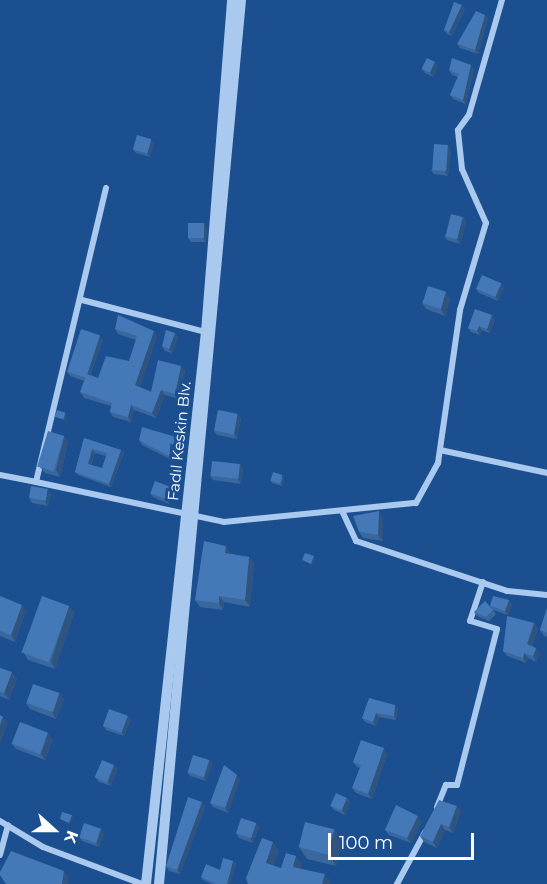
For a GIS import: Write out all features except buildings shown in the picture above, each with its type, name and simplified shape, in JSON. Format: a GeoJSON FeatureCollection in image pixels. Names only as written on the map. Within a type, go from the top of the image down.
{"type":"FeatureCollection","features":[{"type":"Feature","properties":{"kind":"street","name":"Fadıl Keskin Blv."},"geometry":{"type":"LineString","coordinates":[[159,884],[232,0]]}},
{"type":"Feature","properties":{"kind":"street","name":"Fadıl Keskin Blv."},"geometry":{"type":"LineString","coordinates":[[144,884],[191,518],[241,0]]}},
{"type":"Feature","properties":{"kind":"street"},"geometry":{"type":"LineString","coordinates":[[0,475],[191,518],[269,521],[416,503],[440,450],[460,310],[486,224],[462,169],[458,130],[469,115],[502,0]]}},
{"type":"Feature","properties":{"kind":"street"},"geometry":{"type":"LineString","coordinates":[[36,482],[82,300],[106,188]]}},
{"type":"Feature","properties":{"kind":"street"},"geometry":{"type":"LineString","coordinates":[[82,300],[206,332]]}},
{"type":"Feature","properties":{"kind":"street"},"geometry":{"type":"LineString","coordinates":[[440,450],[547,473]]}},
{"type":"Feature","properties":{"kind":"street"},"geometry":{"type":"LineString","coordinates":[[343,513],[356,541],[483,582],[547,595]]}},
{"type":"Feature","properties":{"kind":"street"},"geometry":{"type":"LineString","coordinates":[[434,813],[446,785],[457,785],[497,629],[470,621],[483,582]]}},
{"type":"Feature","properties":{"kind":"street"},"geometry":{"type":"LineString","coordinates":[[0,821],[43,847],[144,884]]}},
{"type":"Feature","properties":{"kind":"street"},"geometry":{"type":"LineString","coordinates":[[397,884],[429,823]]}},
{"type":"Feature","properties":{"kind":"street"},"geometry":{"type":"LineString","coordinates":[[0,855],[8,825]]}}]}
